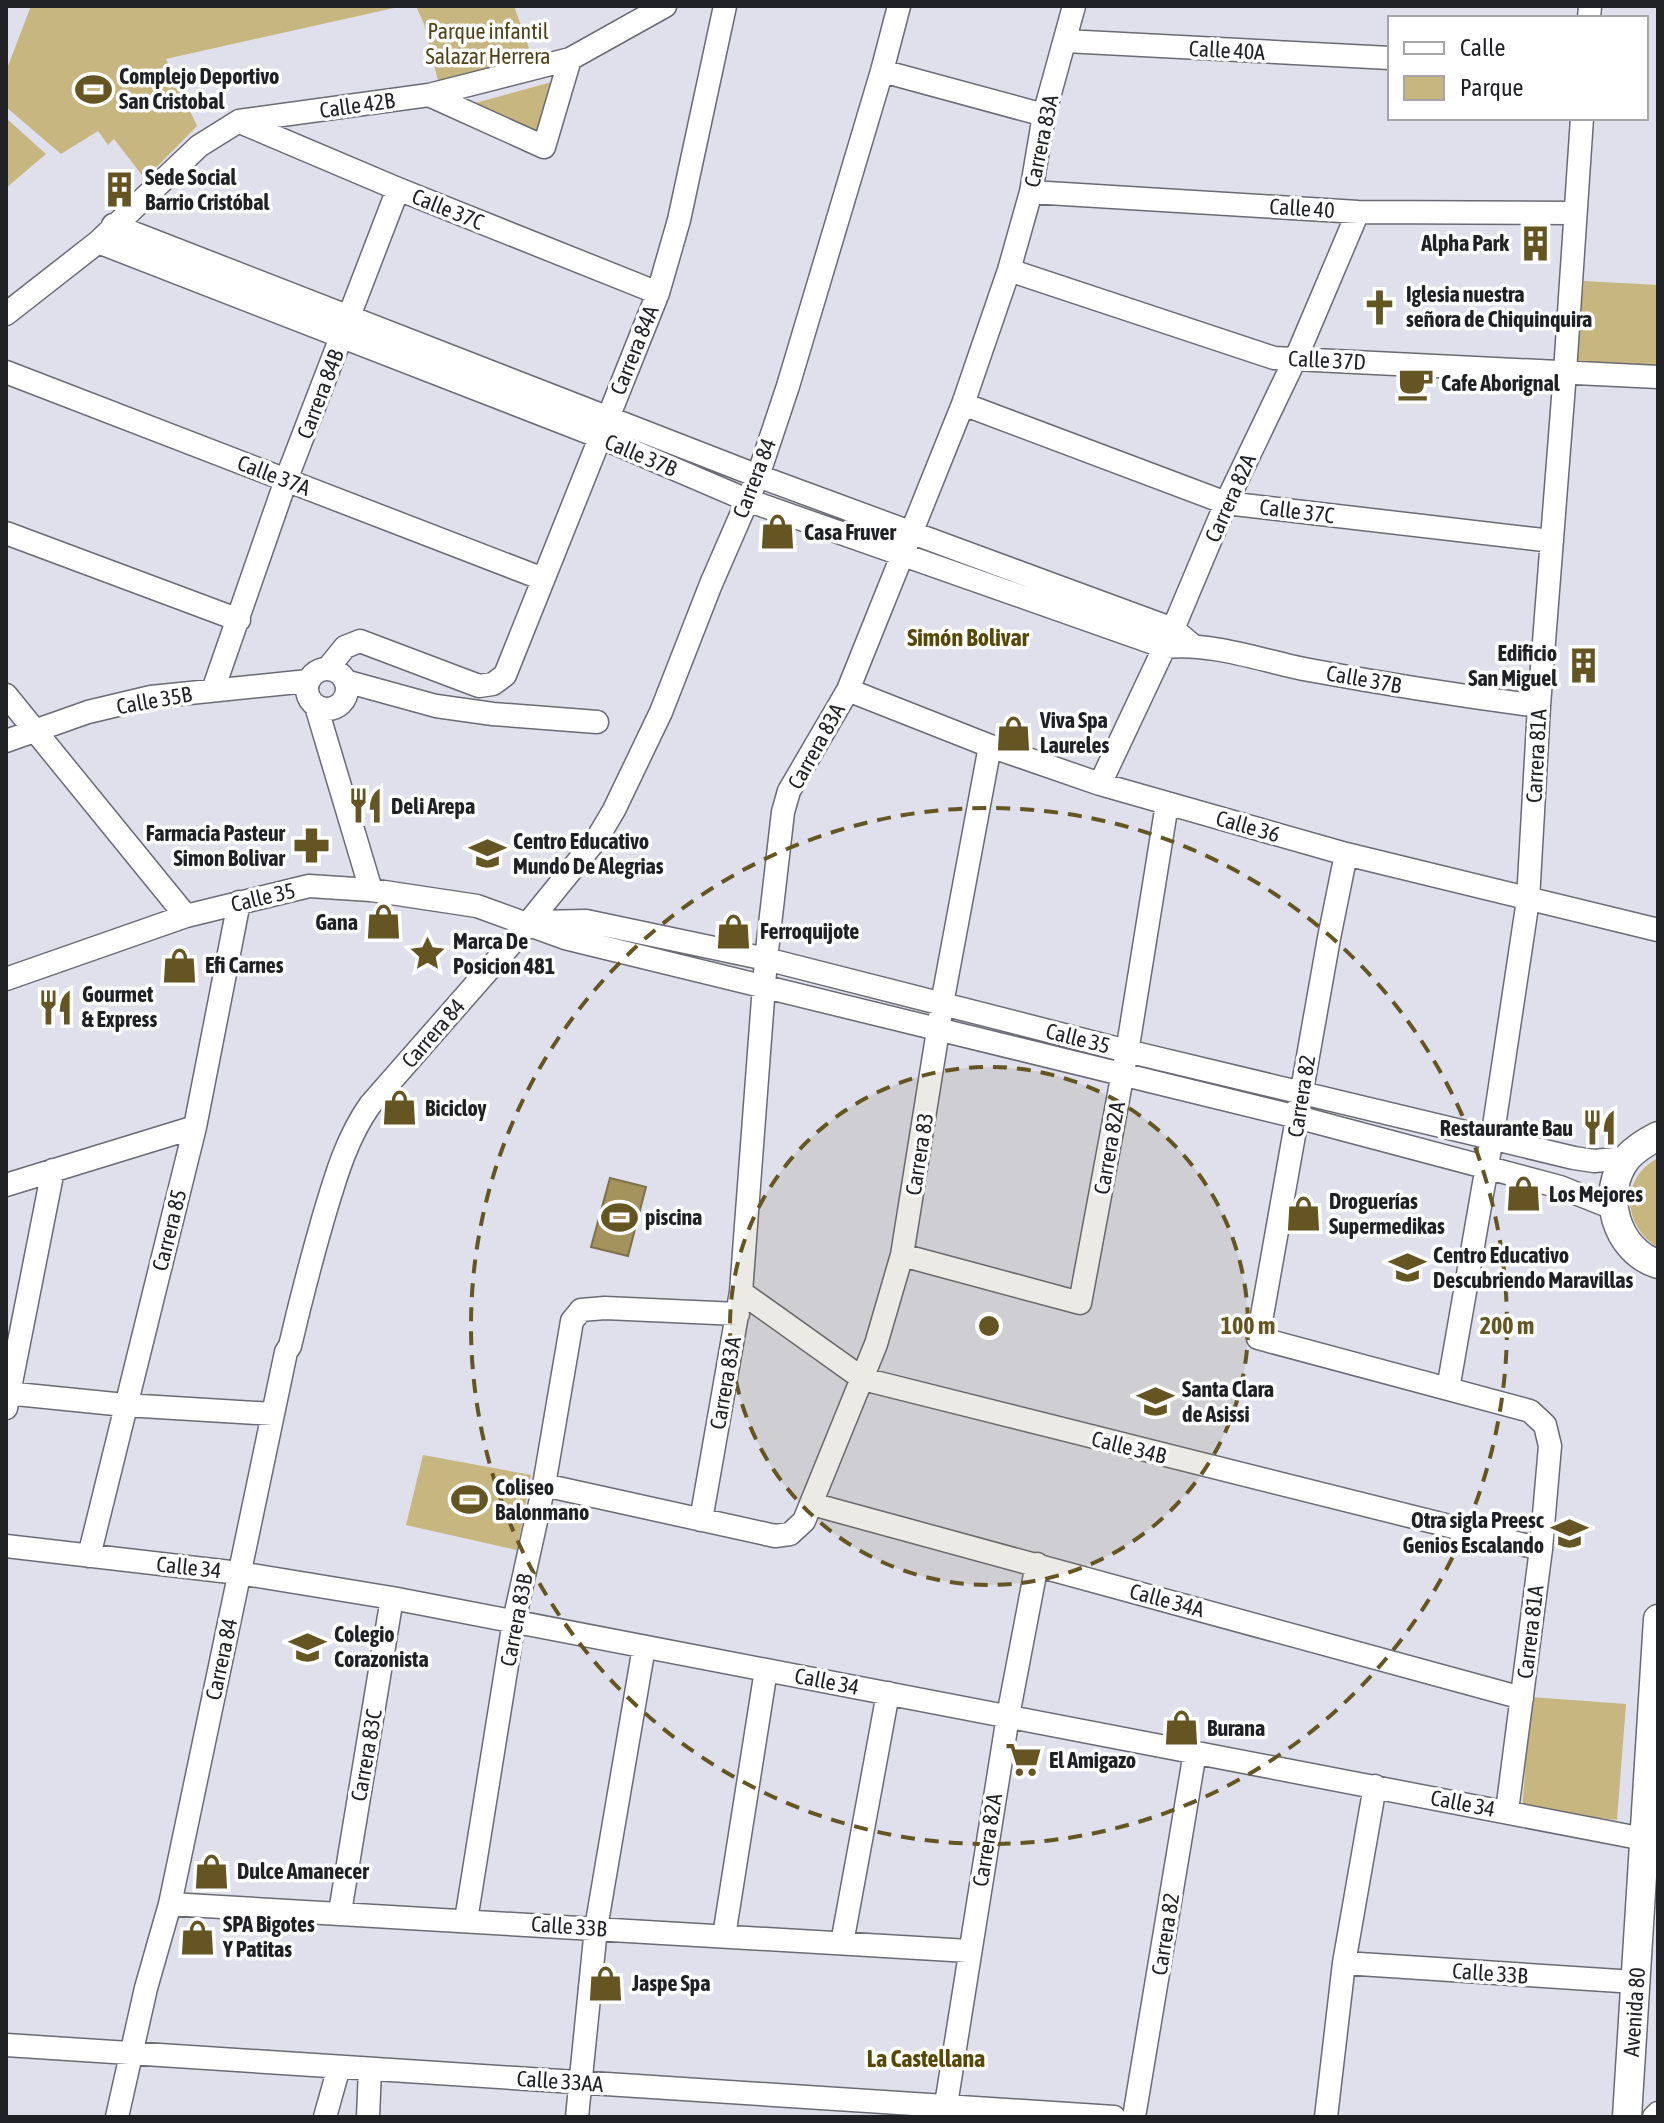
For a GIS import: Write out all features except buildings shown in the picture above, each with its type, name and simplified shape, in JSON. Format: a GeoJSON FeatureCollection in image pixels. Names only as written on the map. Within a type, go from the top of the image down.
{"type":"FeatureCollection","features":[{"type":"Feature","properties":{"kind":"main road"},"geometry":{"type":"LineString","coordinates":[[1656,1266],[1632,1249],[1619,1230],[1613,1208],[1615,1184],[1627,1158],[1643,1143],[1658,1136]]}},
{"type":"Feature","properties":{"kind":"main road","name":"Avenida 80"},"geometry":{"type":"LineString","coordinates":[[1627,2117],[1658,1619]]}},
{"type":"Feature","properties":{"kind":"main road","name":"Avenida 80"},"geometry":{"type":"LineString","coordinates":[[1645,2117],[1658,1899]]}},
{"type":"Feature","properties":{"kind":"street","name":"Calle 42B"},"geometry":{"type":"LineString","coordinates":[[6,314],[98,242],[199,146],[239,121],[429,95],[570,59],[665,6]]}},
{"type":"Feature","properties":{"kind":"street","name":"Carrera 84A"},"geometry":{"type":"LineString","coordinates":[[336,675],[345,647],[353,643],[371,643],[479,686],[500,680],[510,665],[658,293],[679,220],[725,6]]}},
{"type":"Feature","properties":{"kind":"street","name":"Carrera 84"},"geometry":{"type":"LineString","coordinates":[[117,2117],[146,1988],[170,1904],[286,1352],[333,1186],[354,1128],[370,1105],[528,923],[598,837],[614,810],[661,712],[758,476],[788,386],[899,6]]}},
{"type":"Feature","properties":{"kind":"street","name":"Carrera 83A"},"geometry":{"type":"LineString","coordinates":[[701,1520],[739,1303],[766,959],[780,831],[789,791],[848,690],[963,404],[1009,270],[1031,192],[1044,115],[1074,6]]}},
{"type":"Feature","properties":{"kind":"street","name":"Calle 40A"},"geometry":{"type":"LineString","coordinates":[[1065,41],[1388,58]]}},
{"type":"Feature","properties":{"kind":"street"},"geometry":{"type":"LineString","coordinates":[[429,95],[544,147],[570,59]]}},
{"type":"Feature","properties":{"kind":"street"},"geometry":{"type":"LineString","coordinates":[[882,71],[1044,115]]}},
{"type":"Feature","properties":{"kind":"street","name":"Carrera 81A"},"geometry":{"type":"LineString","coordinates":[[1507,1811],[1541,1549],[1550,1446],[1545,1425],[1530,1411],[1448,1389],[1528,900],[1582,120]]}},
{"type":"Feature","properties":{"kind":"street","name":"Calle 37C"},"geometry":{"type":"LineString","coordinates":[[239,121],[398,189],[658,293]]}},
{"type":"Feature","properties":{"kind":"street","name":"Carrera 84B"},"geometry":{"type":"LineString","coordinates":[[213,690],[286,480],[398,189]]}},
{"type":"Feature","properties":{"kind":"street","name":"Calle 40"},"geometry":{"type":"LineString","coordinates":[[1031,192],[1358,212],[1574,213]]}},
{"type":"Feature","properties":{"kind":"street","name":"Carrera 82A"},"geometry":{"type":"LineString","coordinates":[[1100,784],[1169,638],[1226,503],[1296,358],[1358,212]]}},
{"type":"Feature","properties":{"kind":"street","name":"Calle 37B"},"geometry":{"type":"LineString","coordinates":[[113,225],[349,317],[604,427],[747,500],[902,556],[1191,644],[1307,670],[1539,706]]}},
{"type":"Feature","properties":{"kind":"street","name":"Calle 37B"},"geometry":{"type":"LineString","coordinates":[[98,242],[341,339],[758,476],[912,532],[1169,638]]}},
{"type":"Feature","properties":{"kind":"street","name":"Calle 37D"},"geometry":{"type":"LineString","coordinates":[[1009,270],[1274,358],[1658,377]]}},
{"type":"Feature","properties":{"kind":"street","name":"Calle 37A"},"geometry":{"type":"LineString","coordinates":[[6,372],[543,579]]}},
{"type":"Feature","properties":{"kind":"street","name":"Calle 37C"},"geometry":{"type":"LineString","coordinates":[[963,404],[1226,503],[1552,541]]}},
{"type":"Feature","properties":{"kind":"street"},"geometry":{"type":"LineString","coordinates":[[6,533],[239,620]]}},
{"type":"Feature","properties":{"kind":"street"},"geometry":{"type":"LineString","coordinates":[[336,675],[347,691],[342,701],[326,709],[316,706],[306,690],[308,681],[316,672],[336,675],[436,706],[597,722]]}},
{"type":"Feature","properties":{"kind":"street","name":"Calle 35B"},"geometry":{"type":"LineString","coordinates":[[6,741],[88,712],[151,697],[308,681]]}},
{"type":"Feature","properties":{"kind":"street","name":"Calle 36"},"geometry":{"type":"LineString","coordinates":[[848,690],[990,746],[1167,804],[1346,854],[1658,930]]}},
{"type":"Feature","properties":{"kind":"street"},"geometry":{"type":"LineString","coordinates":[[6,695],[186,916]]}},
{"type":"Feature","properties":{"kind":"street"},"geometry":{"type":"LineString","coordinates":[[316,706],[371,890]]}},
{"type":"Feature","properties":{"kind":"street","name":"Carrera 83"},"geometry":{"type":"LineString","coordinates":[[701,1520],[780,1536],[797,1529],[812,1504],[863,1379],[887,1312],[902,1255],[942,1004],[990,746]]}},
{"type":"Feature","properties":{"kind":"street","name":"Carrera 82A"},"geometry":{"type":"LineString","coordinates":[[902,1255],[1080,1303],[1127,1051],[1167,804]]}},
{"type":"Feature","properties":{"kind":"street","name":"Carrera 82"},"geometry":{"type":"LineString","coordinates":[[1346,854],[1258,1338],[1448,1389]]}},
{"type":"Feature","properties":{"kind":"street","name":"Calle 35"},"geometry":{"type":"LineString","coordinates":[[6,979],[186,916],[239,902],[309,886],[371,890],[477,906],[565,938],[1297,1117],[1560,1187],[1613,1208]]}},
{"type":"Feature","properties":{"kind":"street","name":"Carrera 85"},"geometry":{"type":"LineString","coordinates":[[89,1556],[195,1127],[239,902]]}},
{"type":"Feature","properties":{"kind":"street","name":"Calle 35"},"geometry":{"type":"LineString","coordinates":[[528,923],[586,921],[766,959],[1127,1051],[1594,1161],[1627,1158]]}},
{"type":"Feature","properties":{"kind":"street"},"geometry":{"type":"LineString","coordinates":[[6,1185],[195,1127]]}},
{"type":"Feature","properties":{"kind":"street"},"geometry":{"type":"LineString","coordinates":[[53,1170],[8,1398],[273,1414]]}},
{"type":"Feature","properties":{"kind":"street","name":"Carrera 83B"},"geometry":{"type":"LineString","coordinates":[[466,1920],[514,1621],[544,1485],[572,1321],[581,1310],[739,1303]]}},
{"type":"Feature","properties":{"kind":"street","name":"Calle 34B"},"geometry":{"type":"LineString","coordinates":[[739,1303],[863,1379],[1541,1549]]}},
{"type":"Feature","properties":{"kind":"street"},"geometry":{"type":"LineString","coordinates":[[544,1485],[701,1520]]}},
{"type":"Feature","properties":{"kind":"street","name":"Calle 34A"},"geometry":{"type":"LineString","coordinates":[[812,1504],[1522,1698]]}},
{"type":"Feature","properties":{"kind":"street","name":"Calle 34"},"geometry":{"type":"LineString","coordinates":[[6,1546],[239,1573],[392,1598],[1644,1839]]}},
{"type":"Feature","properties":{"kind":"street","name":"Carrera 82A"},"geometry":{"type":"LineString","coordinates":[[944,2112],[1008,1716],[1037,1564]]}},
{"type":"Feature","properties":{"kind":"street","name":"Carrera 83C"},"geometry":{"type":"LineString","coordinates":[[340,1912],[392,1598]]}},
{"type":"Feature","properties":{"kind":"street"},"geometry":{"type":"LineString","coordinates":[[577,2117],[596,1928],[644,1647]]}},
{"type":"Feature","properties":{"kind":"street"},"geometry":{"type":"LineString","coordinates":[[724,1936],[766,1670]]}},
{"type":"Feature","properties":{"kind":"street"},"geometry":{"type":"LineString","coordinates":[[842,1943],[888,1693]]}},
{"type":"Feature","properties":{"kind":"street","name":"Carrera 82"},"geometry":{"type":"LineString","coordinates":[[1134,2117],[1195,1752]]}},
{"type":"Feature","properties":{"kind":"street"},"geometry":{"type":"LineString","coordinates":[[1326,2117],[1344,1963],[1375,1786]]}},
{"type":"Feature","properties":{"kind":"street","name":"Calle 33B"},"geometry":{"type":"LineString","coordinates":[[170,1904],[969,1951]]}},
{"type":"Feature","properties":{"kind":"street","name":"Calle 33B"},"geometry":{"type":"LineString","coordinates":[[1344,1963],[1635,1982]]}},
{"type":"Feature","properties":{"kind":"street","name":"Calle 33AA"},"geometry":{"type":"LineString","coordinates":[[6,2045],[755,2094],[944,2112],[1114,2117]]}},
{"type":"Feature","properties":{"kind":"street"},"geometry":{"type":"LineString","coordinates":[[325,2117],[339,2067]]}},
{"type":"Feature","properties":{"kind":"street"},"geometry":{"type":"LineString","coordinates":[[368,2117],[370,2069]]}},
{"type":"Feature","properties":{"kind":"street"},"geometry":{"type":"LineString","coordinates":[[754,2117],[755,2094]]}},
{"type":"Feature","properties":{"kind":"green space","name":"Complejo Deportivo San Cristobal"},"geometry":{"type":"Polygon","coordinates":[[[31,6],[403,6],[166,59],[197,126],[145,179],[114,139],[108,145],[98,131],[61,154],[6,107],[6,71],[31,6]]]}},
{"type":"Feature","properties":{"kind":"green space","name":"Parque infantil Salazar Herrera"},"geometry":{"type":"Polygon","coordinates":[[[416,6],[514,6],[534,62],[439,85],[424,24],[416,6]]]}},
{"type":"Feature","properties":{"kind":"green space"},"geometry":{"type":"Polygon","coordinates":[[[559,80],[546,134],[468,105],[559,80]]]}},
{"type":"Feature","properties":{"kind":"green space"},"geometry":{"type":"Polygon","coordinates":[[[6,118],[46,154],[6,188],[6,118]]]}},
{"type":"Feature","properties":{"kind":"green space"},"geometry":{"type":"Polygon","coordinates":[[[1584,281],[1658,285],[1658,370],[1575,367],[1584,281]]]}},
{"type":"Feature","properties":{"kind":"green space"},"geometry":{"type":"Polygon","coordinates":[[[1658,1158],[1658,1247],[1637,1227],[1630,1202],[1637,1177],[1658,1158]]]}},
{"type":"Feature","properties":{"kind":"green space","name":"Coliseo Balonmano"},"geometry":{"type":"Polygon","coordinates":[[[423,1455],[531,1475],[517,1550],[406,1525],[423,1455]]]}},
{"type":"Feature","properties":{"kind":"green space"},"geometry":{"type":"Polygon","coordinates":[[[1531,1697],[1626,1704],[1617,1820],[1522,1809],[1531,1697]]]}},
{"type":"Feature","properties":{"kind":"shaded area","name":"piscina"},"geometry":{"type":"Polygon","coordinates":[[[610,1178],[646,1187],[628,1256],[591,1247],[610,1178]]]}},
{"type":"Feature","properties":{"kind":"place","name":"Complejo Deportivo San Cristobal"},"geometry":{"type":"Point","coordinates":[93,89]}},
{"type":"Feature","properties":{"kind":"place","name":"Sede Social Barrio Cristóbal"},"geometry":{"type":"Point","coordinates":[119,190]}},
{"type":"Feature","properties":{"kind":"place","name":"Alpha Park"},"geometry":{"type":"Point","coordinates":[1535,243]}},
{"type":"Feature","properties":{"kind":"place","name":"Iglesia nuestra señora de Chiquinquira"},"geometry":{"type":"Point","coordinates":[1380,307]}},
{"type":"Feature","properties":{"kind":"place","name":"Cafe Aborignal"},"geometry":{"type":"Point","coordinates":[1415,383]}},
{"type":"Feature","properties":{"kind":"place","name":"Casa Fruver"},"geometry":{"type":"Point","coordinates":[778,532]}},
{"type":"Feature","properties":{"kind":"place","name":"Edificio San Miguel"},"geometry":{"type":"Point","coordinates":[1583,666]}},
{"type":"Feature","properties":{"kind":"place","name":"Viva Spa Laureles"},"geometry":{"type":"Point","coordinates":[1014,733]}},
{"type":"Feature","properties":{"kind":"place","name":"Deli Arepa"},"geometry":{"type":"Point","coordinates":[365,806]}},
{"type":"Feature","properties":{"kind":"place","name":"Farmacia Pasteur Simon Bolivar"},"geometry":{"type":"Point","coordinates":[311,846]}},
{"type":"Feature","properties":{"kind":"place","name":"Centro Educativo Mundo De Alegrias"},"geometry":{"type":"Point","coordinates":[487,854]}},
{"type":"Feature","properties":{"kind":"place","name":"Gana"},"geometry":{"type":"Point","coordinates":[384,922]}},
{"type":"Feature","properties":{"kind":"place","name":"Ferroquijote"},"geometry":{"type":"Point","coordinates":[734,931]}},
{"type":"Feature","properties":{"kind":"place","name":"Marca De Posicion 481"},"geometry":{"type":"Point","coordinates":[427,954]}},
{"type":"Feature","properties":{"kind":"place","name":"Efi Carnes"},"geometry":{"type":"Point","coordinates":[179,965]}},
{"type":"Feature","properties":{"kind":"place","name":"Gourmet & Express"},"geometry":{"type":"Point","coordinates":[56,1007]}},
{"type":"Feature","properties":{"kind":"place","name":"Bicicloy"},"geometry":{"type":"Point","coordinates":[399,1108]}},
{"type":"Feature","properties":{"kind":"place","name":"Restaurante Bau"},"geometry":{"type":"Point","coordinates":[1599,1128]}},
{"type":"Feature","properties":{"kind":"place","name":"Los Mejores"},"geometry":{"type":"Point","coordinates":[1523,1194]}},
{"type":"Feature","properties":{"kind":"place","name":"Droguerías Supermedikas"},"geometry":{"type":"Point","coordinates":[1303,1214]}},
{"type":"Feature","properties":{"kind":"place","name":"piscina"},"geometry":{"type":"Point","coordinates":[619,1217]}},
{"type":"Feature","properties":{"kind":"place","name":"Centro Educativo Descubriendo Maravillas"},"geometry":{"type":"Point","coordinates":[1407,1268]}},
{"type":"Feature","properties":{"kind":"place","name":"Santa Clara de Asissi"},"geometry":{"type":"Point","coordinates":[1156,1402]}},
{"type":"Feature","properties":{"kind":"place","name":"Coliseo Balonmano"},"geometry":{"type":"Point","coordinates":[469,1500]}},
{"type":"Feature","properties":{"kind":"place","name":"Otra sigla Preesc Genios Escalando"},"geometry":{"type":"Point","coordinates":[1570,1533]}},
{"type":"Feature","properties":{"kind":"place","name":"Colegio Corazonista"},"geometry":{"type":"Point","coordinates":[308,1647]}},
{"type":"Feature","properties":{"kind":"place","name":"Burana"},"geometry":{"type":"Point","coordinates":[1181,1728]}},
{"type":"Feature","properties":{"kind":"place","name":"El Amigazo"},"geometry":{"type":"Point","coordinates":[1023,1760]}},
{"type":"Feature","properties":{"kind":"place","name":"Dulce Amanecer"},"geometry":{"type":"Point","coordinates":[211,1871]}},
{"type":"Feature","properties":{"kind":"place","name":"SPA Bigotes Y Patitas"},"geometry":{"type":"Point","coordinates":[197,1937]}},
{"type":"Feature","properties":{"kind":"place","name":"Jaspe Spa"},"geometry":{"type":"Point","coordinates":[606,1983]}},
{"type":"Feature","properties":{"kind":"district","name":"Simón Bolivar"},"geometry":{"type":"Point","coordinates":[968,638]}},
{"type":"Feature","properties":{"kind":"district","name":"La Castellana"},"geometry":{"type":"Point","coordinates":[926,2059]}}]}
